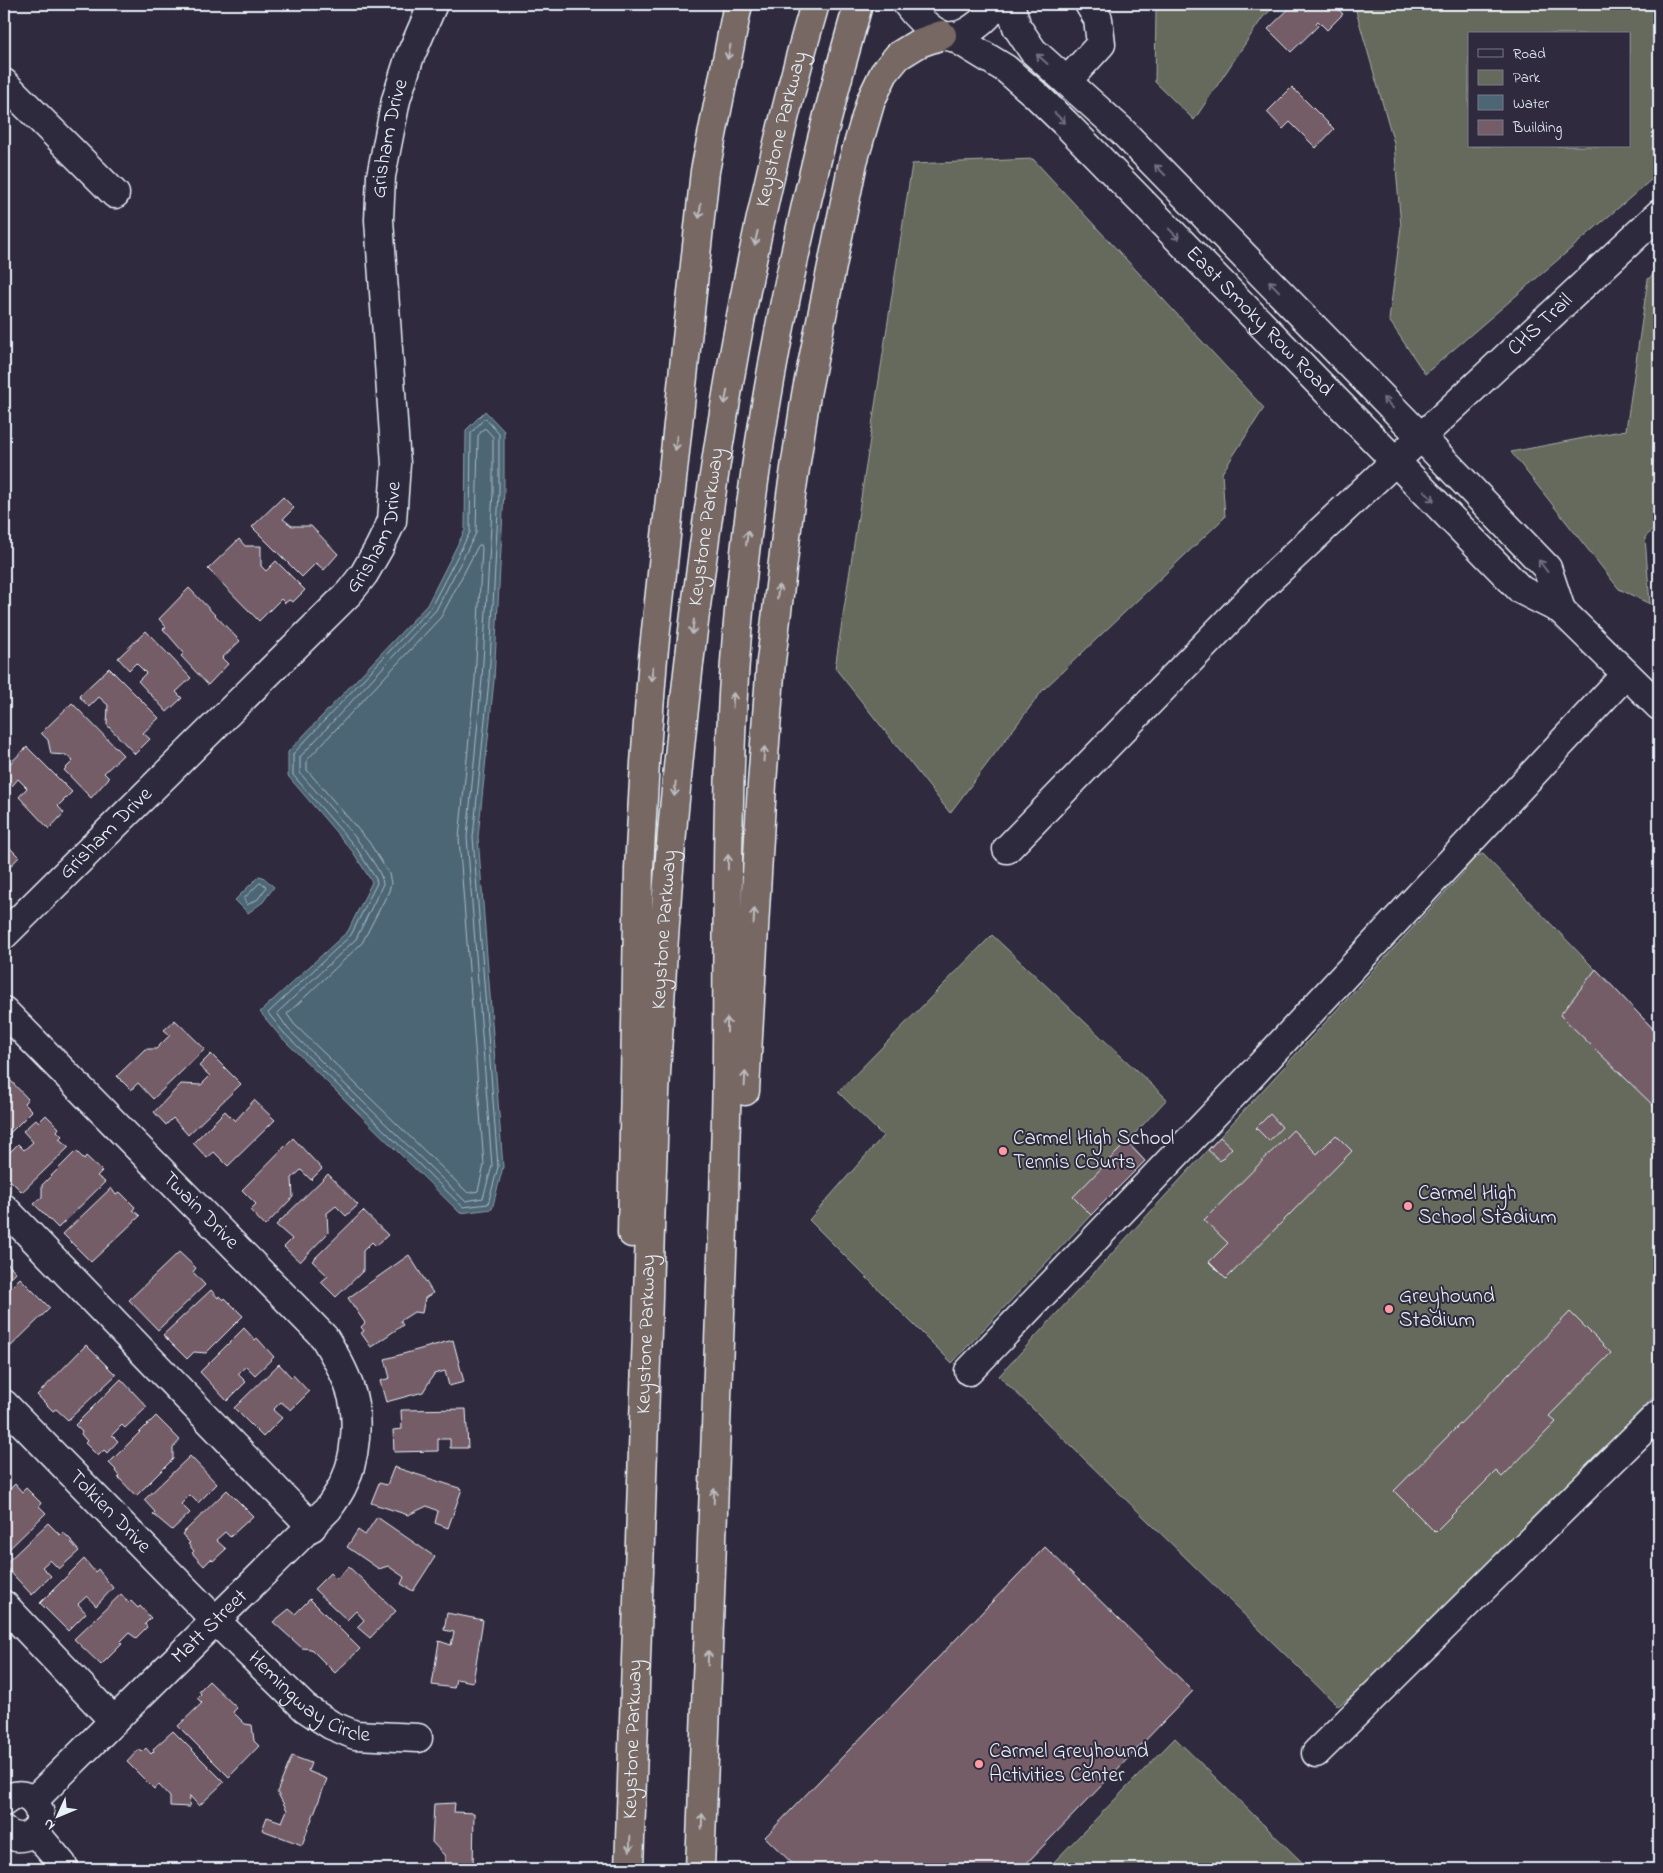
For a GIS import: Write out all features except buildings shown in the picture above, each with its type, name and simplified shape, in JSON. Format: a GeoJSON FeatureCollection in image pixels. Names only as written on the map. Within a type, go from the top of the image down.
{"type":"FeatureCollection","features":[{"type":"Feature","properties":{"kind":"highway"},"geometry":{"type":"LineString","coordinates":[[636,1673],[632,1194],[639,868],[644,763],[653,658],[705,171],[738,4]]}},
{"type":"Feature","properties":{"kind":"highway","name":"Keystone Parkway"},"geometry":{"type":"LineString","coordinates":[[629,1869],[657,1046],[684,700],[713,477],[737,329],[786,110],[815,4]]}},
{"type":"Feature","properties":{"kind":"highway","name":"Keystone Parkway"},"geometry":{"type":"LineString","coordinates":[[700,1869],[720,1318],[727,1054],[730,749],[740,597],[760,446],[793,265],[824,130],[858,5]]}},
{"type":"Feature","properties":{"kind":"highway"},"geometry":{"type":"LineString","coordinates":[[720,1318],[745,1090],[762,784],[774,628],[806,395],[853,162],[871,100],[884,73],[898,56],[919,43],[948,36]]}},
{"type":"Feature","properties":{"kind":"street","name":"Grisham Drive"},"geometry":{"type":"LineString","coordinates":[[4,935],[349,593],[364,574],[392,521],[396,464],[379,220],[381,176],[396,100],[410,59],[433,4]]}},
{"type":"Feature","properties":{"kind":"street","name":"East Smoky Row Road"},"geometry":{"type":"LineString","coordinates":[[907,4],[923,22],[1006,69],[1036,95],[1522,590],[1561,610],[1659,706]]}},
{"type":"Feature","properties":{"kind":"street"},"geometry":{"type":"LineString","coordinates":[[948,36],[971,30],[988,16],[996,4]]}},
{"type":"Feature","properties":{"kind":"street","name":"East Smoky Row Road"},"geometry":{"type":"LineString","coordinates":[[1010,4],[1017,27],[1024,39],[1041,59],[1128,138],[1547,568],[1561,610]]}},
{"type":"Feature","properties":{"kind":"street"},"geometry":{"type":"LineString","coordinates":[[1067,81],[1101,44],[1098,18],[1089,4]]}},
{"type":"Feature","properties":{"kind":"street"},"geometry":{"type":"LineString","coordinates":[[4,83],[115,194]]}},
{"type":"Feature","properties":{"kind":"street","name":"CHS Trail"},"geometry":{"type":"LineString","coordinates":[[1007,849],[1261,587],[1659,214]]}},
{"type":"Feature","properties":{"kind":"street"},"geometry":{"type":"LineString","coordinates":[[969,1371],[1253,1073],[1626,674]]}},
{"type":"Feature","properties":{"kind":"street","name":"Twain Drive"},"geometry":{"type":"LineString","coordinates":[[4,1011],[324,1337],[341,1366],[351,1391],[355,1434]]}},
{"type":"Feature","properties":{"kind":"street"},"geometry":{"type":"LineString","coordinates":[[4,1208],[312,1527]]}},
{"type":"Feature","properties":{"kind":"street","name":"Tolkien Drive"},"geometry":{"type":"LineString","coordinates":[[4,1404],[216,1621]]}},
{"type":"Feature","properties":{"kind":"street"},"geometry":{"type":"LineString","coordinates":[[1316,1753],[1659,1414]]}},
{"type":"Feature","properties":{"kind":"street","name":"Matt Street"},"geometry":{"type":"LineString","coordinates":[[33,1801],[312,1527],[328,1509],[343,1486],[352,1460],[355,1434]]}},
{"type":"Feature","properties":{"kind":"street"},"geometry":{"type":"LineString","coordinates":[[4,1605],[114,1721]]}},
{"type":"Feature","properties":{"kind":"street","name":"Hemingway Circle"},"geometry":{"type":"LineString","coordinates":[[216,1621],[304,1708],[331,1725],[354,1735],[418,1738]]}},
{"type":"Feature","properties":{"kind":"street"},"geometry":{"type":"LineString","coordinates":[[4,1800],[17,1795],[24,1796],[33,1801],[40,1815],[39,1822],[34,1831],[24,1836],[10,1835],[4,1830]]}},
{"type":"Feature","properties":{"kind":"street"},"geometry":{"type":"LineString","coordinates":[[34,1831],[62,1864],[64,1869]]}},
{"type":"Feature","properties":{"kind":"green space"},"geometry":{"type":"Polygon","coordinates":[[[1151,4],[1278,4],[1263,17],[1194,120],[1155,82],[1156,10],[1151,4]]]}},
{"type":"Feature","properties":{"kind":"green space"},"geometry":{"type":"Polygon","coordinates":[[[1354,4],[1659,4],[1659,173],[1425,374],[1389,320],[1401,227],[1394,143],[1354,4]]]}},
{"type":"Feature","properties":{"kind":"green space"},"geometry":{"type":"Polygon","coordinates":[[[1033,159],[1264,408],[1222,473],[1225,517],[1043,690],[950,813],[835,668],[912,164],[1033,159]]]}},
{"type":"Feature","properties":{"kind":"green space"},"geometry":{"type":"Polygon","coordinates":[[[1659,269],[1659,525],[1645,537],[1650,604],[1619,589],[1511,452],[1626,430],[1648,279],[1659,269]]]}},
{"type":"Feature","properties":{"kind":"green space","name":"Carmel High School Stadium"},"geometry":{"type":"Polygon","coordinates":[[[1483,854],[1659,1035],[1659,1391],[1470,1591],[1424,1646],[1338,1706],[999,1376],[1465,871],[1468,860],[1483,854]]]}},
{"type":"Feature","properties":{"kind":"green space","name":"Carmel High School Tennis COurts"},"geometry":{"type":"Polygon","coordinates":[[[992,935],[1167,1099],[1127,1142],[1145,1161],[1091,1215],[952,1363],[809,1220],[883,1136],[838,1092],[992,935]]]}},
{"type":"Feature","properties":{"kind":"green space"},"geometry":{"type":"Polygon","coordinates":[[[1175,1738],[1309,1869],[1047,1869],[1175,1738]]]}},
{"type":"Feature","properties":{"kind":"water"},"geometry":{"type":"Polygon","coordinates":[[[485,411],[504,431],[504,492],[494,680],[478,837],[503,1167],[492,1209],[460,1213],[280,1036],[260,1012],[348,931],[372,882],[353,852],[288,776],[288,752],[427,605],[465,530],[466,430],[485,411]]]}},
{"type":"Feature","properties":{"kind":"water"},"geometry":{"type":"Polygon","coordinates":[[[259,876],[263,877],[274,887],[263,902],[248,913],[235,900],[259,876]]]}},
{"type":"Feature","properties":{"kind":"place","name":"Carmel High School Tennis COurts"},"geometry":{"type":"Point","coordinates":[1003,1151]}},
{"type":"Feature","properties":{"kind":"place","name":"Carmel High School Stadium"},"geometry":{"type":"Point","coordinates":[1408,1206]}},
{"type":"Feature","properties":{"kind":"place","name":"Greyhound Stadium"},"geometry":{"type":"Point","coordinates":[1389,1309]}},
{"type":"Feature","properties":{"kind":"place","name":"Carmel Greyhound Activities Center"},"geometry":{"type":"Point","coordinates":[979,1764]}}]}
